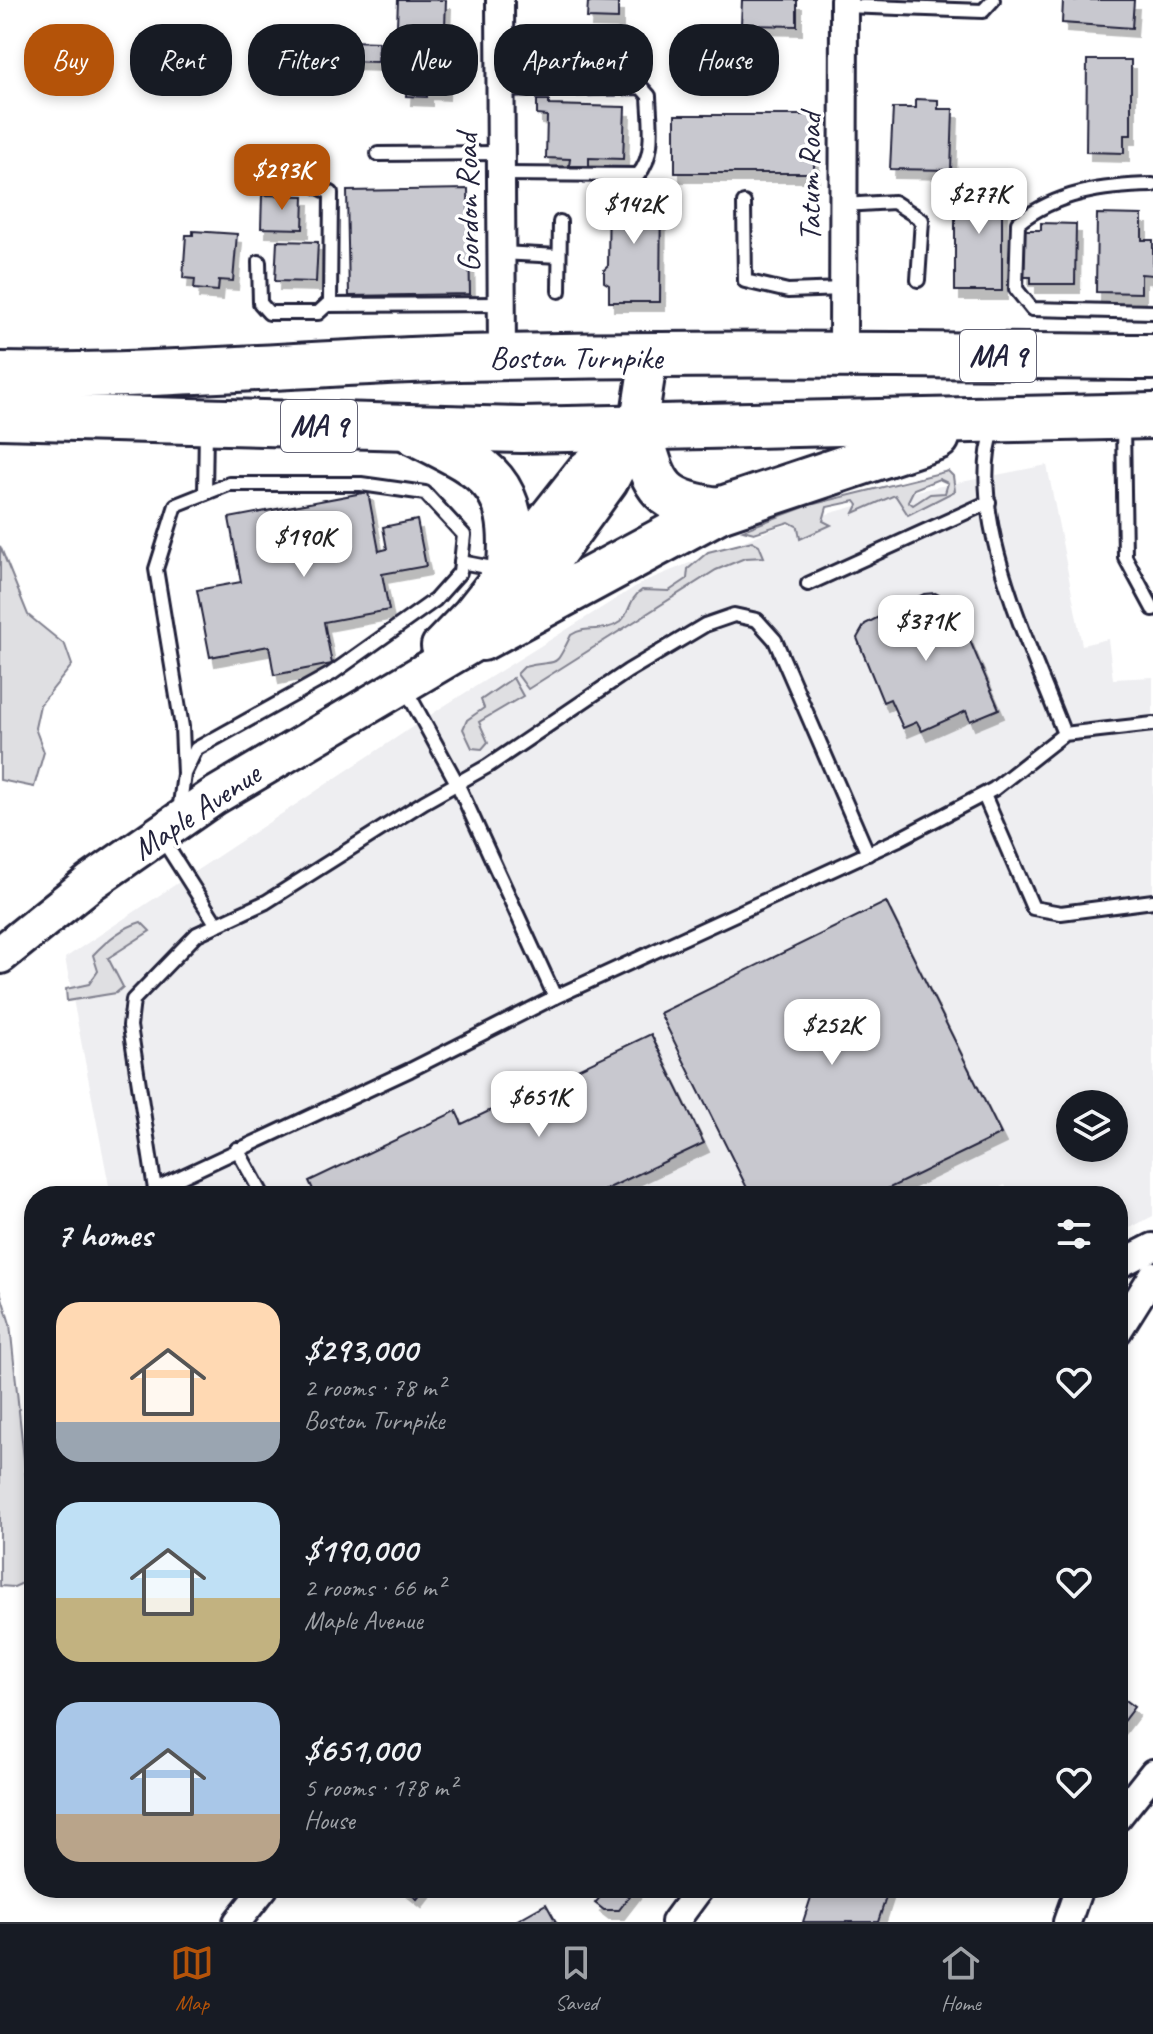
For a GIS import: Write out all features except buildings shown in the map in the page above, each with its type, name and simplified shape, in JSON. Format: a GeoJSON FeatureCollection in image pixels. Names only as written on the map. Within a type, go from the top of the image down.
{"type":"FeatureCollection","features":[{"type":"Feature","properties":{"kind":"highway","name":"Boston Turnpike"},"geometry":{"type":"LineString","coordinates":[[0,375],[129,375],[502,357],[843,354],[1153,357]]}},
{"type":"Feature","properties":{"kind":"highway","name":"MA 9"},"geometry":{"type":"LineString","coordinates":[[0,416],[408,429],[1138,417]]}},
{"type":"Feature","properties":{"kind":"highway"},"geometry":{"type":"LineString","coordinates":[[482,638],[719,510],[911,445],[997,421]]}},
{"type":"Feature","properties":{"kind":"highway"},"geometry":{"type":"LineString","coordinates":[[638,427],[658,484],[671,500],[719,510]]}},
{"type":"Feature","properties":{"kind":"highway"},"geometry":{"type":"LineString","coordinates":[[408,429],[461,455],[487,475],[510,510],[500,578]]}},
{"type":"Feature","properties":{"kind":"main road","name":"Maple Avenue"},"geometry":{"type":"LineString","coordinates":[[0,955],[91,882],[260,767],[482,638],[524,599],[580,526],[638,427],[649,357]]}},
{"type":"Feature","properties":{"kind":"main road","name":"Maple Avenue"},"geometry":{"type":"LineString","coordinates":[[403,685],[500,578],[585,470],[638,427]]}},
{"type":"Feature","properties":{"kind":"street","name":"Gordon Road"},"geometry":{"type":"LineString","coordinates":[[500,0],[500,24]]}},
{"type":"Feature","properties":{"kind":"street","name":"Tatum Road"},"geometry":{"type":"LineString","coordinates":[[843,354],[844,3]]}},
{"type":"Feature","properties":{"kind":"street","name":"Gordon Road"},"geometry":{"type":"LineString","coordinates":[[500,96],[502,357]]}},
{"type":"Feature","properties":{"kind":"street"},"geometry":{"type":"LineString","coordinates":[[1128,1260],[1153,1247]]}},
{"type":"Feature","properties":{"kind":"street"},"geometry":{"type":"LineString","coordinates":[[1128,1315],[1153,1275]]}},
{"type":"Feature","properties":{"kind":"street"},"geometry":{"type":"LineString","coordinates":[[1128,1804],[1153,1773]]}},
{"type":"Feature","properties":{"kind":"street"},"geometry":{"type":"LineString","coordinates":[[237,1922],[256,1898]]}},
{"type":"Feature","properties":{"kind":"street"},"geometry":{"type":"LineString","coordinates":[[675,1922],[693,1898]]}},
{"type":"Feature","properties":{"kind":"street"},"geometry":{"type":"LineString","coordinates":[[1067,1922],[1075,1898]]}},
{"type":"Feature","properties":{"kind":"lane"},"geometry":{"type":"LineString","coordinates":[[844,3],[983,11],[993,0]]}},
{"type":"Feature","properties":{"kind":"lane"},"geometry":{"type":"LineString","coordinates":[[378,154],[638,175],[647,165],[649,96]]}},
{"type":"Feature","properties":{"kind":"lane"},"geometry":{"type":"LineString","coordinates":[[295,176],[331,193],[327,305]]}},
{"type":"Feature","properties":{"kind":"lane"},"geometry":{"type":"LineString","coordinates":[[1153,185],[1103,186],[1039,206],[1018,223],[1016,246],[1016,289],[1032,309],[1153,312]]}},
{"type":"Feature","properties":{"kind":"lane"},"geometry":{"type":"LineString","coordinates":[[843,205],[894,202],[922,220],[918,280]]}},
{"type":"Feature","properties":{"kind":"lane"},"geometry":{"type":"LineString","coordinates":[[744,203],[745,281],[788,291],[843,289]]}},
{"type":"Feature","properties":{"kind":"lane"},"geometry":{"type":"LineString","coordinates":[[559,291],[560,222]]}},
{"type":"Feature","properties":{"kind":"lane"},"geometry":{"type":"LineString","coordinates":[[501,253],[559,256]]}},
{"type":"Feature","properties":{"kind":"lane"},"geometry":{"type":"LineString","coordinates":[[259,262],[260,303],[269,313],[318,313],[327,305],[502,304]]}},
{"type":"Feature","properties":{"kind":"lane"},"geometry":{"type":"LineString","coordinates":[[1138,417],[1125,557],[1153,609]]}},
{"type":"Feature","properties":{"kind":"lane"},"geometry":{"type":"LineString","coordinates":[[997,421],[988,444],[985,472],[995,551],[1064,734]]}},
{"type":"Feature","properties":{"kind":"lane"},"geometry":{"type":"LineString","coordinates":[[205,493],[206,422]]}},
{"type":"Feature","properties":{"kind":"lane"},"geometry":{"type":"LineString","coordinates":[[184,774],[182,727],[156,569],[176,505],[229,484],[361,484],[425,493],[464,535],[460,572],[435,600],[331,674],[196,749],[184,774],[169,829],[217,925]]}},
{"type":"Feature","properties":{"kind":"lane"},"geometry":{"type":"LineString","coordinates":[[808,584],[989,502]]}},
{"type":"Feature","properties":{"kind":"lane"},"geometry":{"type":"LineString","coordinates":[[461,562],[487,567],[500,578]]}},
{"type":"Feature","properties":{"kind":"lane"},"geometry":{"type":"LineString","coordinates":[[155,1186],[130,1026],[133,1000],[197,934],[266,902],[488,766],[628,671],[705,625],[734,615],[757,620],[775,640],[868,854]]}},
{"type":"Feature","properties":{"kind":"lane"},"geometry":{"type":"LineString","coordinates":[[403,685],[457,783],[555,997]]}},
{"type":"Feature","properties":{"kind":"lane"},"geometry":{"type":"LineString","coordinates":[[167,1186],[237,1149],[410,1070],[555,997],[868,854],[984,795],[1064,734],[1153,724]]}},
{"type":"Feature","properties":{"kind":"lane"},"geometry":{"type":"LineString","coordinates":[[984,795],[1033,908],[1061,913],[1153,901]]}},
{"type":"Feature","properties":{"kind":"lane"},"geometry":{"type":"LineString","coordinates":[[237,1149],[257,1186]]}},
{"type":"Feature","properties":{"kind":"shaded area"},"geometry":{"type":"Polygon","coordinates":[[[1047,465],[1082,645],[1108,639],[1113,679],[1153,677],[1153,1216],[1128,1229],[1128,1186],[109,1186],[65,958],[444,706],[643,582],[773,529],[896,495],[1047,465]]]}},
{"type":"Feature","properties":{"kind":"shaded area"},"geometry":{"type":"Polygon","coordinates":[[[948,471],[953,476],[955,491],[908,515],[895,495],[854,513],[858,505],[855,501],[827,507],[823,521],[831,525],[800,539],[798,527],[789,522],[754,533],[743,530],[810,505],[948,471]],[[939,479],[914,489],[908,501],[913,505],[930,494],[945,493],[948,483],[939,479]]]}},
{"type":"Feature","properties":{"kind":"shaded area"},"geometry":{"type":"Polygon","coordinates":[[[752,541],[759,545],[764,557],[745,558],[716,570],[528,689],[517,674],[524,667],[554,662],[571,635],[584,630],[608,628],[620,622],[642,590],[669,591],[687,579],[688,569],[708,552],[752,541]]]}},
{"type":"Feature","properties":{"kind":"shaded area"},"geometry":{"type":"Polygon","coordinates":[[[0,546],[28,615],[65,645],[72,665],[40,705],[35,728],[44,752],[34,787],[0,780],[0,546]]]}},
{"type":"Feature","properties":{"kind":"shaded area"},"geometry":{"type":"Polygon","coordinates":[[[513,678],[523,696],[479,722],[488,742],[482,749],[472,748],[463,729],[467,720],[484,708],[481,700],[513,678]]]}},
{"type":"Feature","properties":{"kind":"shaded area"},"geometry":{"type":"Polygon","coordinates":[[[141,922],[150,931],[108,958],[123,987],[116,993],[67,1001],[66,989],[89,984],[98,971],[93,955],[116,935],[141,922]]]}},
{"type":"Feature","properties":{"kind":"shaded area"},"geometry":{"type":"Polygon","coordinates":[[[0,1291],[10,1324],[24,1459],[24,1582],[14,1587],[0,1586],[0,1291]]]}}]}
